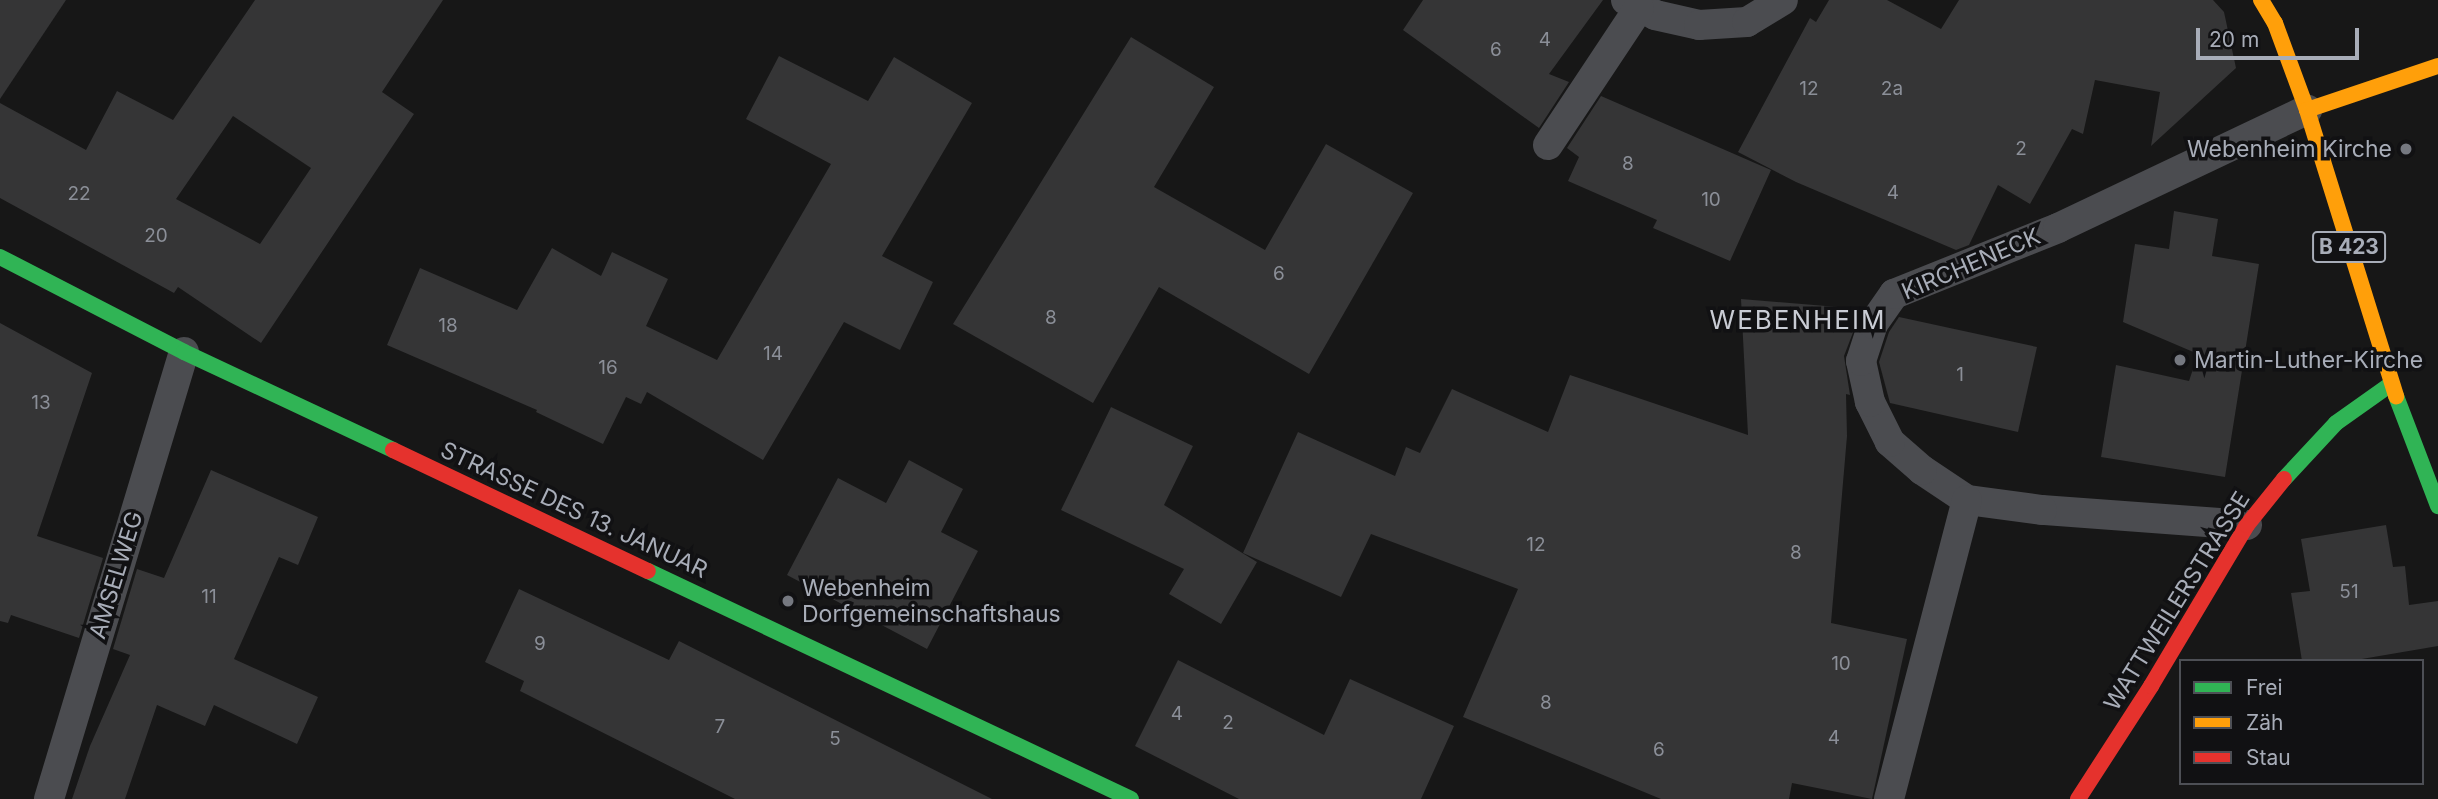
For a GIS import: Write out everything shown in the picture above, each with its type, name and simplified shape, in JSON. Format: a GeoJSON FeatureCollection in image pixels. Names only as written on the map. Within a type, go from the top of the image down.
{"type":"FeatureCollection","features":[{"type":"Feature","properties":{"kind":"street","name":"B 423"},"geometry":{"type":"LineString","coordinates":[[2261,0],[2275,23],[2307,110],[2391,384],[2438,506]]}},
{"type":"Feature","properties":{"kind":"street"},"geometry":{"type":"LineString","coordinates":[[2307,110],[2438,66]]}},
{"type":"Feature","properties":{"kind":"street","name":"STRASSE DES 13. JANUAR"},"geometry":{"type":"LineString","coordinates":[[0,257],[184,352],[1131,799]]}},
{"type":"Feature","properties":{"kind":"street","name":"WATTWEILERSTRASSE"},"geometry":{"type":"LineString","coordinates":[[2078,799],[2151,686],[2247,525],[2296,463],[2336,423],[2391,384]]}},
{"type":"Feature","properties":{"kind":"lane"},"geometry":{"type":"LineString","coordinates":[[1548,145],[1632,4],[1699,25],[1746,22],[1783,0]]}},
{"type":"Feature","properties":{"kind":"lane","name":"KIRCHENECK"},"geometry":{"type":"LineString","coordinates":[[2247,525],[2042,510],[1967,500],[1922,470],[1891,442],[1870,402],[1861,361],[1872,324],[1894,294],[2058,228],[2307,110]]}},
{"type":"Feature","properties":{"kind":"lane","name":"AMSELWEG"},"geometry":{"type":"LineString","coordinates":[[48,799],[184,352]]}},
{"type":"Feature","properties":{"kind":"lane"},"geometry":{"type":"LineString","coordinates":[[1889,799],[1967,500]]}},
{"type":"Feature","properties":{"kind":"building"},"geometry":{"type":"Polygon","coordinates":[[[0,0],[66,0],[0,99],[0,0]]]}},
{"type":"Feature","properties":{"kind":"building"},"geometry":{"type":"Polygon","coordinates":[[[255,0],[443,0],[382,92],[414,114],[261,343],[178,287],[174,293],[0,198],[0,103],[86,150],[117,91],[173,120],[255,0]],[[233,116],[176,199],[260,244],[311,168],[233,116]]]}},
{"type":"Feature","properties":{"kind":"building"},"geometry":{"type":"Polygon","coordinates":[[[1423,0],[1603,0],[1549,74],[1569,82],[1539,128],[1403,30],[1423,0]]]}},
{"type":"Feature","properties":{"kind":"building"},"geometry":{"type":"Polygon","coordinates":[[[1829,0],[1887,0],[1941,29],[1959,0],[2213,0],[2224,12],[2236,68],[2151,146],[2160,92],[2095,80],[2083,134],[2072,129],[2030,204],[1998,185],[1969,245],[1956,250],[1796,182],[1738,152],[1810,18],[1816,22],[1829,0]]]}},
{"type":"Feature","properties":{"kind":"building"},"geometry":{"type":"Polygon","coordinates":[[[1131,37],[1214,87],[1154,187],[1265,250],[1326,144],[1413,193],[1309,374],[1159,287],[1093,403],[953,324],[1131,37]]]}},
{"type":"Feature","properties":{"kind":"building"},"geometry":{"type":"Polygon","coordinates":[[[779,56],[868,101],[894,57],[972,103],[882,256],[933,282],[900,350],[844,322],[763,460],[647,392],[641,404],[626,397],[603,444],[536,412],[537,410],[387,345],[420,268],[517,310],[552,248],[601,276],[612,252],[668,279],[646,326],[717,360],[831,164],[746,119],[779,56]]]}},
{"type":"Feature","properties":{"kind":"building"},"geometry":{"type":"Polygon","coordinates":[[[1601,96],[1771,170],[1730,261],[1653,228],[1657,220],[1568,181],[1579,157],[1567,148],[1601,96]]]}},
{"type":"Feature","properties":{"kind":"building","name":"Martin-Luther-Kirche"},"geometry":{"type":"Polygon","coordinates":[[[2174,211],[2218,219],[2212,256],[2259,264],[2225,477],[2101,457],[2116,365],[2189,381],[2198,354],[2123,322],[2135,244],[2169,249],[2174,211]]]}},
{"type":"Feature","properties":{"kind":"building"},"geometry":{"type":"Polygon","coordinates":[[[1741,299],[1862,309],[1844,356],[1850,395],[1846,394],[1847,436],[1831,623],[1907,639],[1872,799],[1792,783],[1789,799],[1661,799],[1463,717],[1518,589],[1371,534],[1341,597],[1243,553],[1298,432],[1395,476],[1406,447],[1420,453],[1452,389],[1548,432],[1570,375],[1748,435],[1741,299]]]}},
{"type":"Feature","properties":{"kind":"building"},"geometry":{"type":"Polygon","coordinates":[[[1899,317],[2037,347],[2018,432],[1890,403],[1879,362],[1889,332],[1899,317]]]}},
{"type":"Feature","properties":{"kind":"building"},"geometry":{"type":"Polygon","coordinates":[[[0,323],[92,373],[37,536],[103,558],[79,638],[11,615],[8,623],[0,621],[0,323]]]}},
{"type":"Feature","properties":{"kind":"building"},"geometry":{"type":"Polygon","coordinates":[[[1111,407],[1193,446],[1164,505],[1257,562],[1221,624],[1169,594],[1184,569],[1061,510],[1111,407]]]}},
{"type":"Feature","properties":{"kind":"building"},"geometry":{"type":"Polygon","coordinates":[[[909,460],[963,489],[941,532],[978,551],[927,649],[787,575],[838,478],[886,503],[909,460]]]}},
{"type":"Feature","properties":{"kind":"building"},"geometry":{"type":"Polygon","coordinates":[[[211,470],[318,517],[298,565],[279,557],[234,659],[318,697],[297,744],[214,705],[205,726],[157,705],[125,799],[72,799],[90,746],[130,655],[113,649],[137,569],[164,578],[211,470]]]}},
{"type":"Feature","properties":{"kind":"building"},"geometry":{"type":"Polygon","coordinates":[[[2386,525],[2393,567],[2405,566],[2409,605],[2438,601],[2438,646],[2362,659],[2302,659],[2291,593],[2310,591],[2301,539],[2386,525]]]}},
{"type":"Feature","properties":{"kind":"building"},"geometry":{"type":"Polygon","coordinates":[[[519,589],[669,660],[679,641],[992,799],[735,799],[520,691],[524,681],[485,662],[519,589]]]}},
{"type":"Feature","properties":{"kind":"building"},"geometry":{"type":"Polygon","coordinates":[[[1178,660],[1324,735],[1350,679],[1454,726],[1421,799],[1239,799],[1135,746],[1178,660]]]}},
{"type":"Feature","properties":{"kind":"traffic: fast"},"geometry":{"type":"LineString","coordinates":[[0,257],[184,352],[393,450]]}},
{"type":"Feature","properties":{"kind":"traffic: fast"},"geometry":{"type":"LineString","coordinates":[[2284,479],[2336,423],[2391,384]]}},
{"type":"Feature","properties":{"kind":"traffic: fast"},"geometry":{"type":"LineString","coordinates":[[2396,396],[2438,506]]}},
{"type":"Feature","properties":{"kind":"traffic: fast"},"geometry":{"type":"LineString","coordinates":[[648,571],[1131,799]]}},
{"type":"Feature","properties":{"kind":"traffic: slow"},"geometry":{"type":"LineString","coordinates":[[2261,0],[2275,23],[2307,110],[2396,396]]}},
{"type":"Feature","properties":{"kind":"traffic: slow"},"geometry":{"type":"LineString","coordinates":[[2307,110],[2438,66]]}},
{"type":"Feature","properties":{"kind":"traffic: jam"},"geometry":{"type":"LineString","coordinates":[[393,450],[648,571]]}},
{"type":"Feature","properties":{"kind":"traffic: jam"},"geometry":{"type":"LineString","coordinates":[[2078,799],[2151,686],[2247,525],[2284,479]]}},
{"type":"Feature","properties":{"kind":"place","name":"Webenheim Kirche"},"geometry":{"type":"Point","coordinates":[2406,149]}},
{"type":"Feature","properties":{"kind":"place","name":"Martin-Luther-Kirche"},"geometry":{"type":"Point","coordinates":[2180,360]}},
{"type":"Feature","properties":{"kind":"place","name":"Webenheim Dorfgemeinschaftshaus"},"geometry":{"type":"Point","coordinates":[788,601]}},
{"type":"Feature","properties":{"kind":"district","name":"WEBENHEIM"},"geometry":{"type":"Point","coordinates":[1798,320]}}]}
